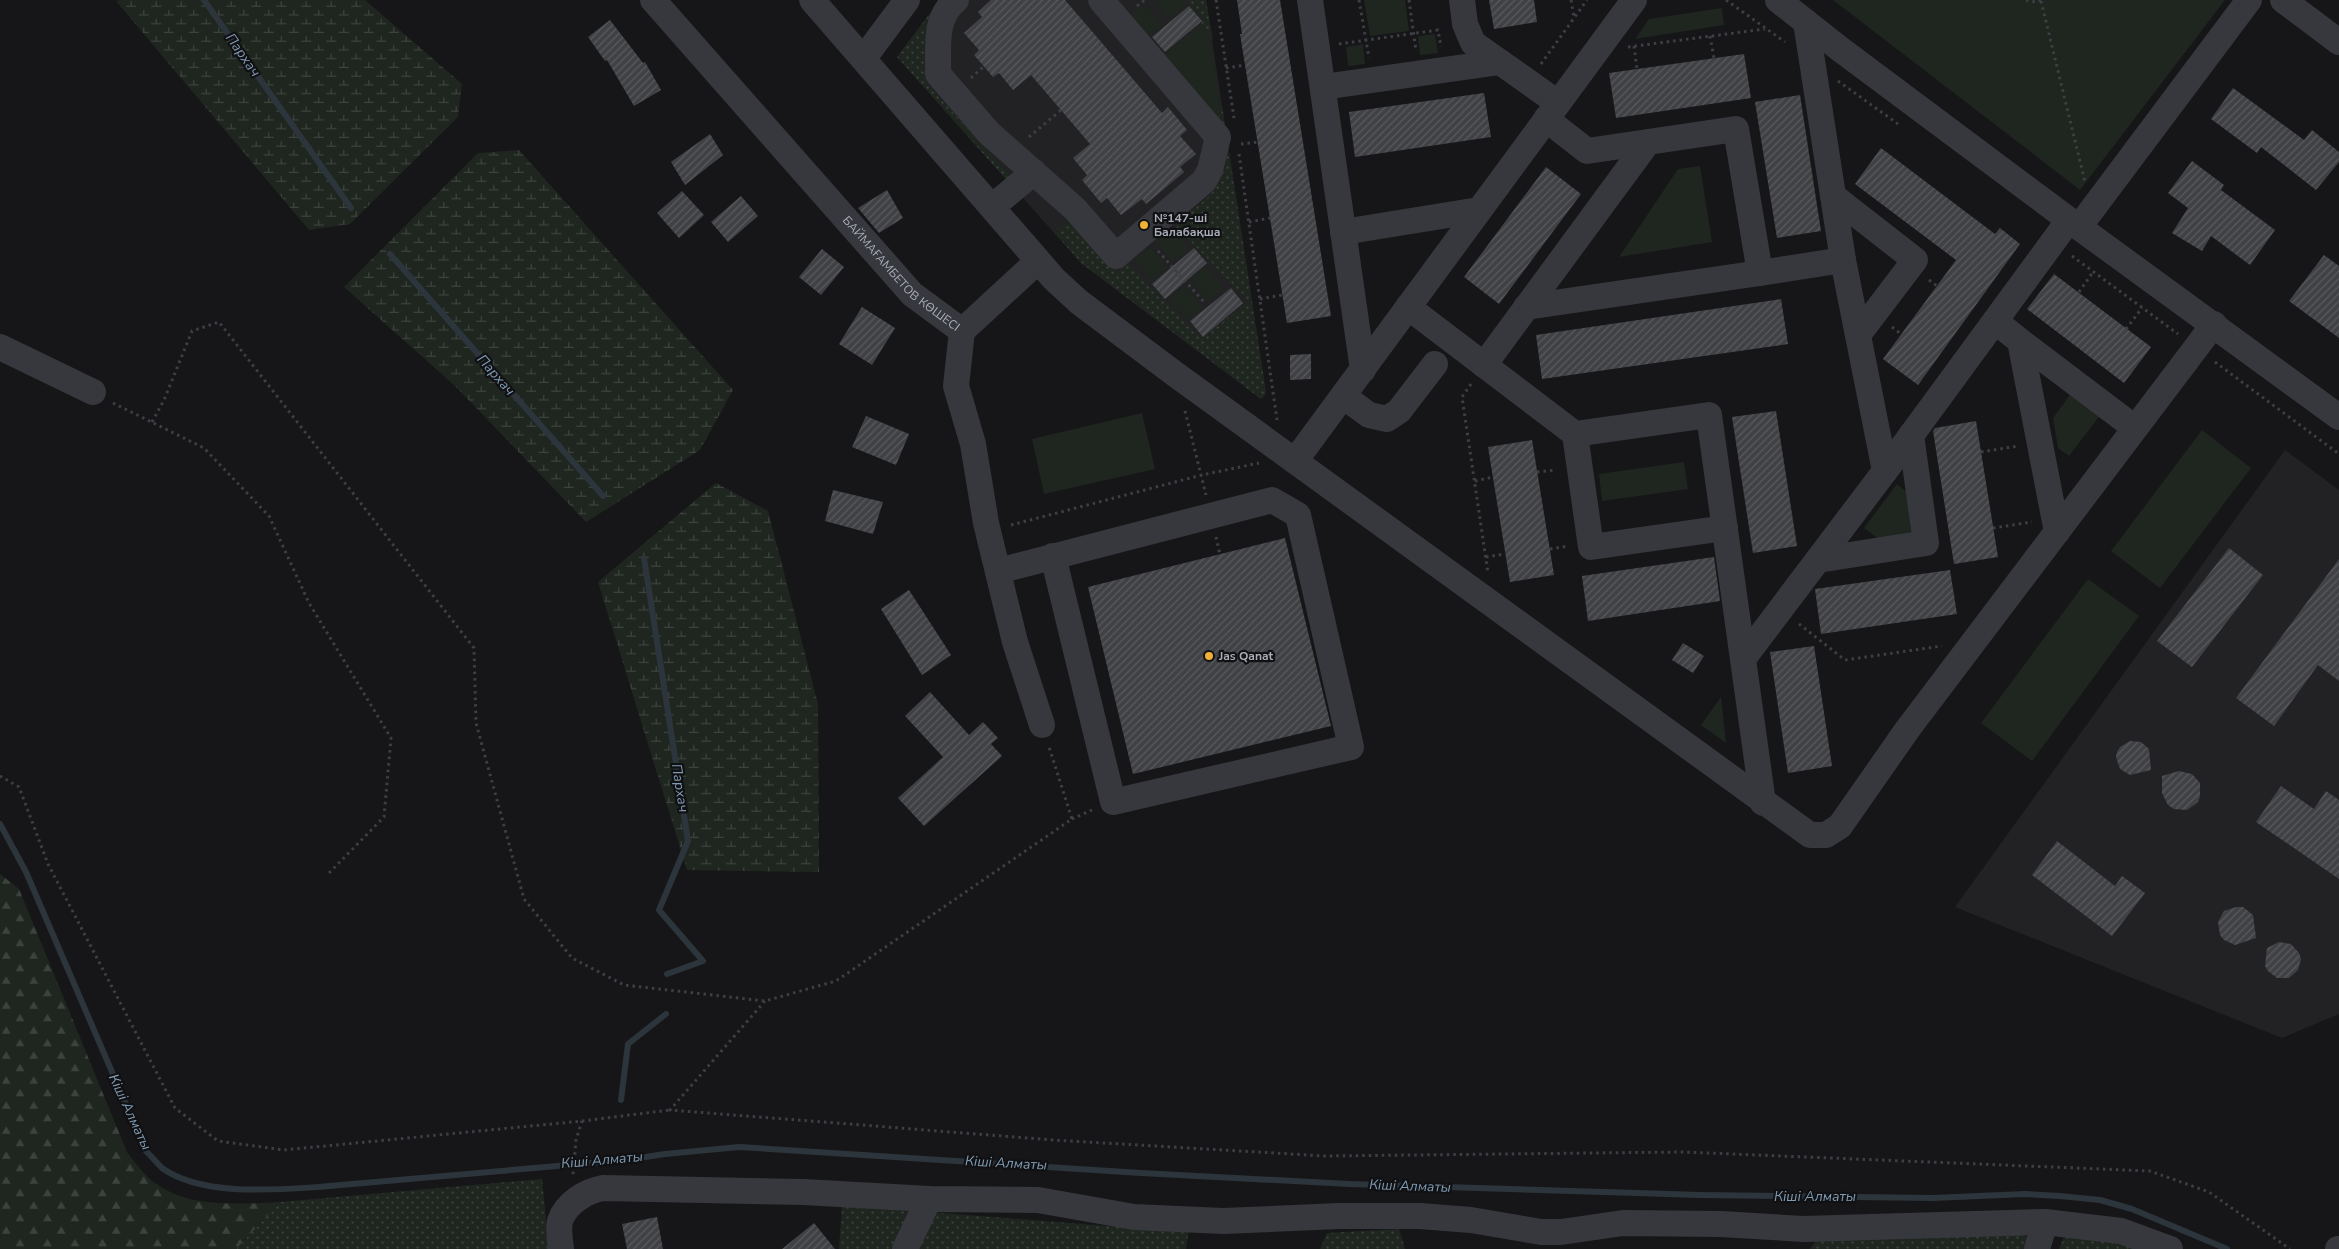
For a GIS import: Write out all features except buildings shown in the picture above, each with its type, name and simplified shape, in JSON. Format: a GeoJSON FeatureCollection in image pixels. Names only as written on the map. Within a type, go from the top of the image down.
{"type":"FeatureCollection","features":[{"type":"Feature","properties":{"kind":"street","name":"БАЙМАҒАМБЕТОВ КӨШЕСІ"},"geometry":{"type":"LineString","coordinates":[[653,0],[912,294],[962,331],[956,386],[973,444],[988,531],[1015,642],[1042,725]]}},
{"type":"Feature","properties":{"kind":"street"},"geometry":{"type":"LineString","coordinates":[[812,0],[1038,261],[1080,302],[1175,374],[1810,835],[1826,836],[1834,831],[1974,641],[2055,526],[2135,428],[2214,324]]}},
{"type":"Feature","properties":{"kind":"street"},"geometry":{"type":"LineString","coordinates":[[864,58],[908,0]]}},
{"type":"Feature","properties":{"kind":"street"},"geometry":{"type":"LineString","coordinates":[[956,0],[945,10],[940,24],[938,74],[989,133],[1075,209],[1116,256],[1204,181],[1210,170],[1218,137],[1101,0]]}},
{"type":"Feature","properties":{"kind":"street"},"geometry":{"type":"LineString","coordinates":[[1310,0],[1363,370]]}},
{"type":"Feature","properties":{"kind":"street"},"geometry":{"type":"LineString","coordinates":[[1462,0],[1468,34],[1473,43],[1528,82],[1587,150],[1621,178]]}},
{"type":"Feature","properties":{"kind":"street"},"geometry":{"type":"LineString","coordinates":[[1289,456],[1343,396],[1363,370],[1634,0]]}},
{"type":"Feature","properties":{"kind":"street"},"geometry":{"type":"LineString","coordinates":[[1778,0],[2074,223],[2339,417]]}},
{"type":"Feature","properties":{"kind":"street"},"geometry":{"type":"LineString","coordinates":[[1743,660],[1995,321],[2249,0]]}},
{"type":"Feature","properties":{"kind":"street"},"geometry":{"type":"LineString","coordinates":[[2283,0],[2339,42]]}},
{"type":"Feature","properties":{"kind":"street"},"geometry":{"type":"LineString","coordinates":[[1806,22],[1843,260],[1885,471]]}},
{"type":"Feature","properties":{"kind":"street"},"geometry":{"type":"LineString","coordinates":[[1323,87],[1500,62]]}},
{"type":"Feature","properties":{"kind":"street"},"geometry":{"type":"LineString","coordinates":[[1587,150],[1736,129],[1760,273]]}},
{"type":"Feature","properties":{"kind":"street"},"geometry":{"type":"LineString","coordinates":[[1484,365],[1648,142]]}},
{"type":"Feature","properties":{"kind":"street"},"geometry":{"type":"LineString","coordinates":[[992,207],[1034,172]]}},
{"type":"Feature","properties":{"kind":"street"},"geometry":{"type":"LineString","coordinates":[[1833,196],[1915,260],[1858,335]]}},
{"type":"Feature","properties":{"kind":"street"},"geometry":{"type":"LineString","coordinates":[[1343,232],[1480,210]]}},
{"type":"Feature","properties":{"kind":"street"},"geometry":{"type":"LineString","coordinates":[[1526,307],[1843,260]]}},
{"type":"Feature","properties":{"kind":"street"},"geometry":{"type":"LineString","coordinates":[[962,331],[1038,261]]}},
{"type":"Feature","properties":{"kind":"street"},"geometry":{"type":"LineString","coordinates":[[1408,307],[1575,434],[1591,547],[1725,528]]}},
{"type":"Feature","properties":{"kind":"street"},"geometry":{"type":"LineString","coordinates":[[1995,321],[2135,428]]}},
{"type":"Feature","properties":{"kind":"street"},"geometry":{"type":"LineString","coordinates":[[2020,341],[2055,526]]}},
{"type":"Feature","properties":{"kind":"street"},"geometry":{"type":"LineString","coordinates":[[0,347],[93,392]]}},
{"type":"Feature","properties":{"kind":"street"},"geometry":{"type":"LineString","coordinates":[[1343,396],[1369,415],[1387,420],[1399,411],[1435,364]]}},
{"type":"Feature","properties":{"kind":"street"},"geometry":{"type":"LineString","coordinates":[[1575,434],[1709,415],[1763,802]]}},
{"type":"Feature","properties":{"kind":"street"},"geometry":{"type":"LineString","coordinates":[[1818,560],[1926,543],[1911,435]]}},
{"type":"Feature","properties":{"kind":"street"},"geometry":{"type":"LineString","coordinates":[[1298,515],[1324,482]]}},
{"type":"Feature","properties":{"kind":"street"},"geometry":{"type":"LineString","coordinates":[[998,571],[1053,556],[1210,515],[1272,500],[1298,515],[1351,746],[1113,802],[1053,556]]}},
{"type":"Feature","properties":{"kind":"street"},"geometry":{"type":"LineString","coordinates":[[561,1249],[560,1221],[566,1212],[580,1196],[603,1188],[804,1192],[929,1199],[1038,1200],[1134,1216],[1223,1221],[1339,1216],[1420,1216],[1471,1220],[1541,1232],[1561,1232],[1624,1223],[1722,1224],[1803,1229],[2045,1222],[2121,1231],[2170,1249]]}},
{"type":"Feature","properties":{"kind":"street"},"geometry":{"type":"LineString","coordinates":[[905,1249],[929,1199]]}},
{"type":"Feature","properties":{"kind":"street"},"geometry":{"type":"LineString","coordinates":[[2037,1249],[2045,1222]]}},
{"type":"Feature","properties":{"kind":"path"},"geometry":{"type":"LineString","coordinates":[[1216,0],[1234,125]]}},
{"type":"Feature","properties":{"kind":"path"},"geometry":{"type":"LineString","coordinates":[[1359,0],[1372,80]]}},
{"type":"Feature","properties":{"kind":"path"},"geometry":{"type":"LineString","coordinates":[[1409,0],[1414,33],[1431,72]]}},
{"type":"Feature","properties":{"kind":"path"},"geometry":{"type":"LineString","coordinates":[[1571,0],[1574,18]]}},
{"type":"Feature","properties":{"kind":"path"},"geometry":{"type":"LineString","coordinates":[[1528,82],[1587,0]]}},
{"type":"Feature","properties":{"kind":"path"},"geometry":{"type":"LineString","coordinates":[[2026,0],[2042,0],[2086,185]]}},
{"type":"Feature","properties":{"kind":"path"},"geometry":{"type":"LineString","coordinates":[[1596,52],[1766,29]]}},
{"type":"Feature","properties":{"kind":"path"},"geometry":{"type":"LineString","coordinates":[[1334,44],[1438,30],[1431,72]]}},
{"type":"Feature","properties":{"kind":"path"},"geometry":{"type":"LineString","coordinates":[[1710,36],[1714,58]]}},
{"type":"Feature","properties":{"kind":"path"},"geometry":{"type":"LineString","coordinates":[[1634,46],[1637,69]]}},
{"type":"Feature","properties":{"kind":"path"},"geometry":{"type":"LineString","coordinates":[[1226,68],[1246,65]]}},
{"type":"Feature","properties":{"kind":"path"},"geometry":{"type":"LineString","coordinates":[[1034,172],[1022,143],[1061,110]]}},
{"type":"Feature","properties":{"kind":"path"},"geometry":{"type":"LineString","coordinates":[[988,531],[1202,475],[1289,456],[1260,299],[1237,144],[1258,142]]}},
{"type":"Feature","properties":{"kind":"path"},"geometry":{"type":"LineString","coordinates":[[1249,222],[1270,218]]}},
{"type":"Feature","properties":{"kind":"path"},"geometry":{"type":"LineString","coordinates":[[1142,234],[1204,302]]}},
{"type":"Feature","properties":{"kind":"path"},"geometry":{"type":"LineString","coordinates":[[2079,292],[2093,272]]}},
{"type":"Feature","properties":{"kind":"path"},"geometry":{"type":"LineString","coordinates":[[1260,299],[1282,295]]}},
{"type":"Feature","properties":{"kind":"path"},"geometry":{"type":"LineString","coordinates":[[2126,328],[2142,308]]}},
{"type":"Feature","properties":{"kind":"path"},"geometry":{"type":"LineString","coordinates":[[152,422],[164,400],[192,331],[219,322],[474,648],[476,723],[524,899],[572,958],[624,985],[765,1001],[836,981],[1072,819],[1042,725]]}},
{"type":"Feature","properties":{"kind":"path"},"geometry":{"type":"LineString","coordinates":[[1484,365],[1462,397],[1493,605]]}},
{"type":"Feature","properties":{"kind":"path"},"geometry":{"type":"LineString","coordinates":[[1175,374],[1202,475],[1220,555]]}},
{"type":"Feature","properties":{"kind":"path"},"geometry":{"type":"LineString","coordinates":[[93,392],[204,448],[268,516],[309,603],[391,738],[384,817],[330,873]]}},
{"type":"Feature","properties":{"kind":"path"},"geometry":{"type":"LineString","coordinates":[[1981,452],[2040,443]]}},
{"type":"Feature","properties":{"kind":"path"},"geometry":{"type":"LineString","coordinates":[[1475,481],[1493,477]]}},
{"type":"Feature","properties":{"kind":"path"},"geometry":{"type":"LineString","coordinates":[[1993,528],[2055,526]]}},
{"type":"Feature","properties":{"kind":"path"},"geometry":{"type":"LineString","coordinates":[[1486,557],[1505,554]]}},
{"type":"Feature","properties":{"kind":"path"},"geometry":{"type":"LineString","coordinates":[[1780,610],[1845,660],[1974,641]]}},
{"type":"Feature","properties":{"kind":"path"},"geometry":{"type":"LineString","coordinates":[[0,776],[19,787],[48,864],[175,1108],[218,1142],[284,1150],[582,1121],[670,1110],[1053,1140],[1325,1156],[1683,1152],[2150,1171],[2209,1192],[2290,1249]]}},
{"type":"Feature","properties":{"kind":"path"},"geometry":{"type":"LineString","coordinates":[[670,1110],[765,1001]]}},
{"type":"Feature","properties":{"kind":"path"},"geometry":{"type":"LineString","coordinates":[[573,1181],[573,1152],[582,1121]]}},
{"type":"Feature","properties":{"kind":"shaded area","name":"№147-ші Балабақша"},"geometry":{"type":"Polygon","coordinates":[[[940,0],[1206,0],[1266,394],[1261,399],[1081,263],[897,57],[940,0]]]}},
{"type":"Feature","properties":{"kind":"shaded area"},"geometry":{"type":"Polygon","coordinates":[[[2285,450],[2339,490],[2339,1014],[2282,1038],[1955,907],[2285,450]]]}},
{"type":"Feature","properties":{"kind":"green space"},"geometry":{"type":"Polygon","coordinates":[[[365,0],[462,84],[458,117],[350,224],[309,230],[116,1],[365,0]]]}},
{"type":"Feature","properties":{"kind":"green space"},"geometry":{"type":"Polygon","coordinates":[[[940,0],[935,74],[927,84],[1014,180],[1010,184],[897,57],[940,0]]]}},
{"type":"Feature","properties":{"kind":"green space"},"geometry":{"type":"Polygon","coordinates":[[[1153,0],[1180,0],[1185,5],[1169,19],[1153,0]]]}},
{"type":"Feature","properties":{"kind":"green space"},"geometry":{"type":"Polygon","coordinates":[[[1186,0],[1206,0],[1213,41],[1199,26],[1204,20],[1186,0]]]}},
{"type":"Feature","properties":{"kind":"green space"},"geometry":{"type":"Polygon","coordinates":[[[1364,0],[1405,0],[1409,31],[1370,36],[1364,0]]]}},
{"type":"Feature","properties":{"kind":"green space"},"geometry":{"type":"Polygon","coordinates":[[[1833,0],[2225,0],[2080,190],[1833,0]]]}},
{"type":"Feature","properties":{"kind":"green space"},"geometry":{"type":"Polygon","coordinates":[[[1144,4],[1162,25],[1146,38],[1129,17],[1144,4]]]}},
{"type":"Feature","properties":{"kind":"green space"},"geometry":{"type":"Polygon","coordinates":[[[1722,8],[1724,25],[1635,39],[1649,19],[1722,8]]]}},
{"type":"Feature","properties":{"kind":"green space"},"geometry":{"type":"Polygon","coordinates":[[[1199,26],[1211,41],[1220,107],[1210,115],[1163,57],[1199,26]]]}},
{"type":"Feature","properties":{"kind":"green space"},"geometry":{"type":"Polygon","coordinates":[[[1435,34],[1438,53],[1420,55],[1418,36],[1435,34]]]}},
{"type":"Feature","properties":{"kind":"green space"},"geometry":{"type":"Polygon","coordinates":[[[1363,44],[1365,64],[1348,66],[1346,47],[1363,44]]]}},
{"type":"Feature","properties":{"kind":"green space"},"geometry":{"type":"Polygon","coordinates":[[[1222,106],[1266,392],[1261,399],[1081,263],[1054,232],[1072,217],[1118,272],[1128,263],[1202,339],[1247,302],[1174,225],[1211,195],[1215,186],[1210,115],[1222,106]]]}},
{"type":"Feature","properties":{"kind":"green space"},"geometry":{"type":"Polygon","coordinates":[[[519,150],[733,390],[700,450],[586,522],[455,386],[344,287],[478,153],[519,150]]]}},
{"type":"Feature","properties":{"kind":"green space"},"geometry":{"type":"Polygon","coordinates":[[[1700,166],[1712,242],[1619,257],[1678,169],[1700,166]]]}},
{"type":"Feature","properties":{"kind":"green space"},"geometry":{"type":"Polygon","coordinates":[[[1171,228],[1189,249],[1173,262],[1155,241],[1171,228]]]}},
{"type":"Feature","properties":{"kind":"green space"},"geometry":{"type":"Polygon","coordinates":[[[1150,246],[1168,267],[1152,280],[1134,259],[1150,246]]]}},
{"type":"Feature","properties":{"kind":"green space"},"geometry":{"type":"Polygon","coordinates":[[[1206,267],[1224,288],[1208,301],[1190,280],[1206,267]]]}},
{"type":"Feature","properties":{"kind":"green space"},"geometry":{"type":"Polygon","coordinates":[[[1185,286],[1203,307],[1187,320],[1169,299],[1185,286]]]}},
{"type":"Feature","properties":{"kind":"green space"},"geometry":{"type":"Polygon","coordinates":[[[2072,392],[2101,414],[2069,456],[2058,448],[2053,418],[2072,392]]]}},
{"type":"Feature","properties":{"kind":"green space"},"geometry":{"type":"Polygon","coordinates":[[[1142,413],[1155,469],[1044,494],[1032,439],[1142,413]]]}},
{"type":"Feature","properties":{"kind":"green space"},"geometry":{"type":"Polygon","coordinates":[[[2202,430],[2251,468],[2160,588],[2111,551],[2202,430]]]}},
{"type":"Feature","properties":{"kind":"green space"},"geometry":{"type":"Polygon","coordinates":[[[1684,462],[1688,489],[1602,501],[1599,474],[1684,462]]]}},
{"type":"Feature","properties":{"kind":"green space","name":"Пархач"},"geometry":{"type":"Polygon","coordinates":[[[716,483],[768,511],[818,704],[819,872],[687,870],[598,582],[716,483]]]}},
{"type":"Feature","properties":{"kind":"green space"},"geometry":{"type":"Polygon","coordinates":[[[1897,484],[1909,494],[1911,532],[1879,539],[1864,528],[1897,484]]]}},
{"type":"Feature","properties":{"kind":"green space"},"geometry":{"type":"Polygon","coordinates":[[[2088,579],[2139,616],[2032,761],[1981,723],[2088,579]]]}},
{"type":"Feature","properties":{"kind":"green space"},"geometry":{"type":"Polygon","coordinates":[[[1721,697],[1726,743],[1701,725],[1721,697]]]}},
{"type":"Feature","properties":{"kind":"green space"},"geometry":{"type":"Polygon","coordinates":[[[0,874],[19,889],[127,1152],[141,1169],[150,1179],[164,1189],[179,1196],[195,1200],[229,1204],[280,1202],[236,1249],[0,1249],[0,874]]]}},
{"type":"Feature","properties":{"kind":"green space"},"geometry":{"type":"Polygon","coordinates":[[[542,1179],[549,1249],[236,1249],[280,1202],[542,1179]]]}},
{"type":"Feature","properties":{"kind":"green space"},"geometry":{"type":"Polygon","coordinates":[[[842,1205],[1146,1229],[1189,1230],[1186,1249],[839,1249],[842,1205]]]}},
{"type":"Feature","properties":{"kind":"green space"},"geometry":{"type":"Polygon","coordinates":[[[1399,1229],[1405,1249],[1320,1249],[1327,1233],[1399,1229]]]}},
{"type":"Feature","properties":{"kind":"green space"},"geometry":{"type":"Polygon","coordinates":[[[2069,1233],[2150,1249],[2059,1249],[2063,1239],[2069,1233]]]}},
{"type":"Feature","properties":{"kind":"green space"},"geometry":{"type":"Polygon","coordinates":[[[2023,1234],[2028,1239],[2029,1249],[1810,1249],[1817,1239],[2023,1234]]]}},
{"type":"Feature","properties":{"kind":"waterway","name":"Пархач"},"geometry":{"type":"LineString","coordinates":[[204,0],[351,208]]}},
{"type":"Feature","properties":{"kind":"waterway","name":"Пархач"},"geometry":{"type":"LineString","coordinates":[[390,254],[603,496]]}},
{"type":"Feature","properties":{"kind":"waterway","name":"Пархач"},"geometry":{"type":"LineString","coordinates":[[644,558],[688,841],[659,910],[703,961],[667,974]]}},
{"type":"Feature","properties":{"kind":"waterway","name":"Кіші Алматы"},"geometry":{"type":"LineString","coordinates":[[0,824],[26,872],[146,1151],[162,1168],[178,1177],[216,1187],[259,1190],[318,1187],[626,1160],[665,1154],[739,1147],[1141,1173],[1349,1184],[1700,1195],[1933,1198],[2025,1194],[2060,1196],[2100,1200],[2132,1209],[2227,1249]]}},
{"type":"Feature","properties":{"kind":"waterway","name":"Пархач"},"geometry":{"type":"LineString","coordinates":[[621,1100],[628,1044],[666,1014]]}},
{"type":"Feature","properties":{"kind":"place","name":"№147-ші Балабақша"},"geometry":{"type":"Point","coordinates":[1144,225]}},
{"type":"Feature","properties":{"kind":"place","name":"Jas Qanat"},"geometry":{"type":"Point","coordinates":[1209,656]}}]}
